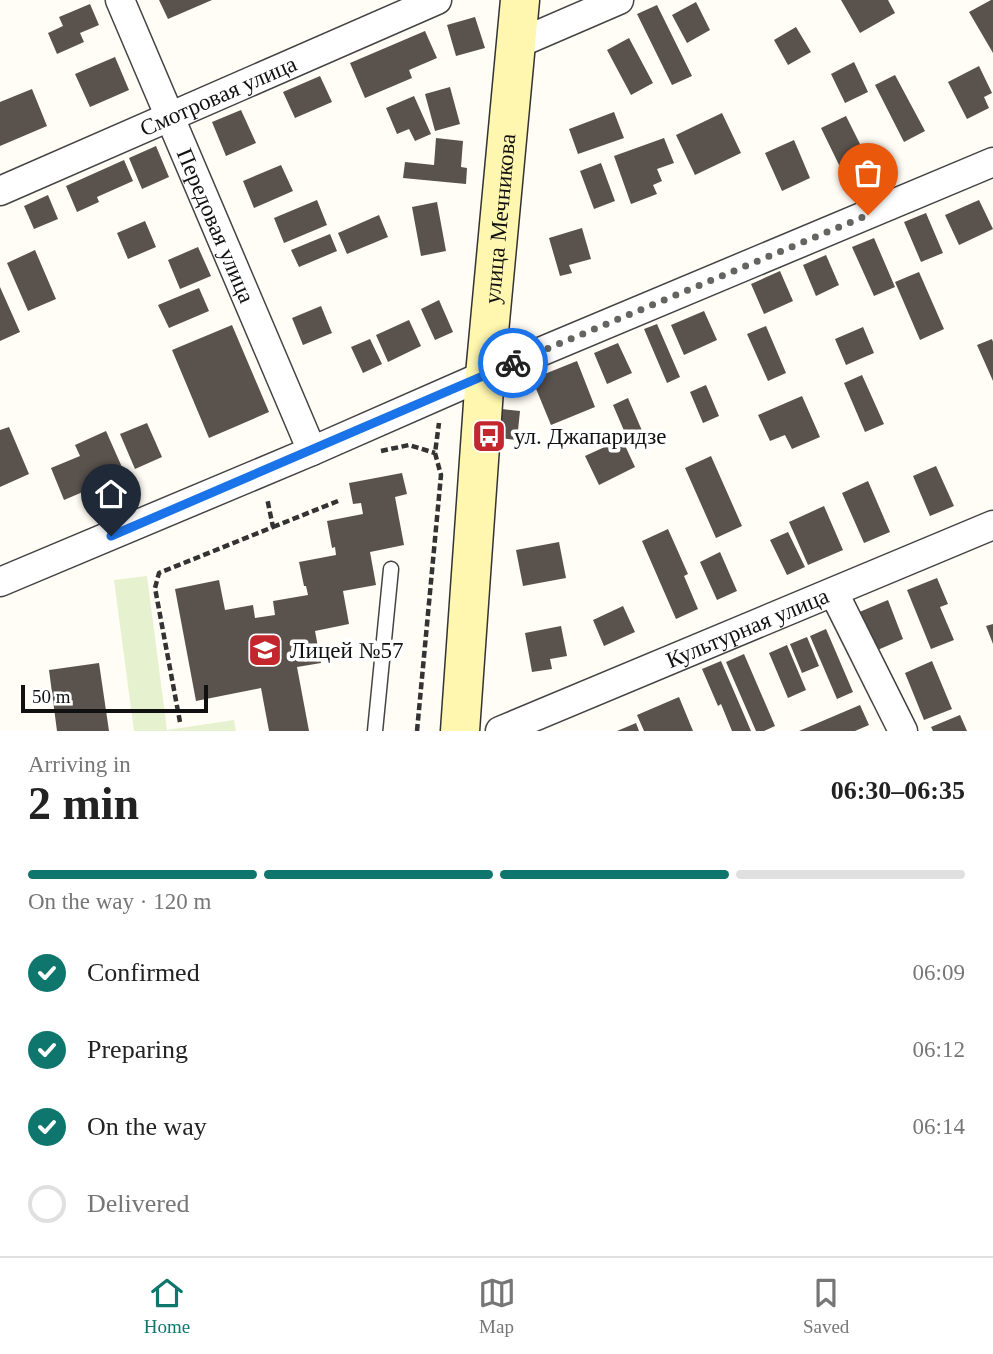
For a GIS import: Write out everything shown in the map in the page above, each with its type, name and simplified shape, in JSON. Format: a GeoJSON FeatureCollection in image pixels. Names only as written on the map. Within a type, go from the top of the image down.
{"type":"FeatureCollection","features":[{"type":"Feature","properties":{"kind":"main road","name":"улица Мечникова"},"geometry":{"type":"LineString","coordinates":[[460,731],[485,375],[520,0]]}},
{"type":"Feature","properties":{"kind":"street","name":"Передовая улица"},"geometry":{"type":"LineString","coordinates":[[120,0],[312,452]]}},
{"type":"Feature","properties":{"kind":"street","name":"Смотровая улица"},"geometry":{"type":"LineString","coordinates":[[0,191],[437,0]]}},
{"type":"Feature","properties":{"kind":"street"},"geometry":{"type":"LineString","coordinates":[[517,44],[619,0]]}},
{"type":"Feature","properties":{"kind":"street"},"geometry":{"type":"LineString","coordinates":[[0,582],[993,162]]}},
{"type":"Feature","properties":{"kind":"street","name":"Культурная улица"},"geometry":{"type":"LineString","coordinates":[[500,731],[993,525]]}},
{"type":"Feature","properties":{"kind":"street"},"geometry":{"type":"LineString","coordinates":[[834,593],[902,731]]}},
{"type":"Feature","properties":{"kind":"lane"},"geometry":{"type":"LineString","coordinates":[[374,731],[391,569]]}},
{"type":"Feature","properties":{"kind":"path"},"geometry":{"type":"LineString","coordinates":[[416,731],[441,475],[435,453],[443,393]]}},
{"type":"Feature","properties":{"kind":"path"},"geometry":{"type":"LineString","coordinates":[[259,474],[266,491],[274,527]]}},
{"type":"Feature","properties":{"kind":"path"},"geometry":{"type":"LineString","coordinates":[[180,722],[155,588],[159,573],[338,501]]}},
{"type":"Feature","properties":{"kind":"green space"},"geometry":{"type":"Polygon","coordinates":[[[147,576],[167,730],[234,720],[236,731],[134,731],[114,580],[147,576]]]}},
{"type":"Feature","properties":{"kind":"building"},"geometry":{"type":"Polygon","coordinates":[[[159,0],[212,0],[168,19],[159,0]]]}},
{"type":"Feature","properties":{"kind":"building"},"geometry":{"type":"Polygon","coordinates":[[[841,0],[888,0],[895,13],[860,33],[841,0]]]}},
{"type":"Feature","properties":{"kind":"building"},"geometry":{"type":"Polygon","coordinates":[[[993,0],[993,53],[969,12],[993,0]]]}},
{"type":"Feature","properties":{"kind":"building"},"geometry":{"type":"Polygon","coordinates":[[[696,2],[710,30],[687,43],[672,15],[696,2]]]}},
{"type":"Feature","properties":{"kind":"building"},"geometry":{"type":"Polygon","coordinates":[[[90,4],[99,25],[80,33],[84,42],[57,54],[48,33],[63,26],[59,17],[90,4]]]}},
{"type":"Feature","properties":{"kind":"building"},"geometry":{"type":"Polygon","coordinates":[[[657,5],[692,76],[672,85],[637,14],[657,5]]]}},
{"type":"Feature","properties":{"kind":"building"},"geometry":{"type":"Polygon","coordinates":[[[475,17],[485,48],[456,56],[447,25],[475,17]]]}},
{"type":"Feature","properties":{"kind":"building"},"geometry":{"type":"Polygon","coordinates":[[[796,27],[811,52],[788,65],[774,40],[796,27]]]}},
{"type":"Feature","properties":{"kind":"building"},"geometry":{"type":"Polygon","coordinates":[[[425,31],[437,58],[409,70],[412,78],[365,98],[350,63],[425,31]]]}},
{"type":"Feature","properties":{"kind":"building"},"geometry":{"type":"Polygon","coordinates":[[[629,38],[653,83],[631,95],[607,50],[629,38]]]}},
{"type":"Feature","properties":{"kind":"building"},"geometry":{"type":"Polygon","coordinates":[[[115,57],[129,90],[90,107],[75,74],[115,57]]]}},
{"type":"Feature","properties":{"kind":"building"},"geometry":{"type":"Polygon","coordinates":[[[854,62],[868,92],[845,103],[831,74],[854,62]]]}},
{"type":"Feature","properties":{"kind":"building"},"geometry":{"type":"Polygon","coordinates":[[[979,66],[992,93],[984,97],[989,108],[967,119],[948,82],[979,66]]]}},
{"type":"Feature","properties":{"kind":"building"},"geometry":{"type":"Polygon","coordinates":[[[895,75],[925,131],[904,142],[875,85],[895,75]]]}},
{"type":"Feature","properties":{"kind":"building"},"geometry":{"type":"Polygon","coordinates":[[[320,76],[332,102],[295,118],[283,92],[320,76]]]}},
{"type":"Feature","properties":{"kind":"building"},"geometry":{"type":"Polygon","coordinates":[[[450,87],[460,124],[435,131],[425,94],[450,87]]]}},
{"type":"Feature","properties":{"kind":"building"},"geometry":{"type":"Polygon","coordinates":[[[32,89],[47,126],[0,146],[0,102],[32,89]]]}},
{"type":"Feature","properties":{"kind":"building"},"geometry":{"type":"Polygon","coordinates":[[[414,96],[431,134],[415,141],[409,129],[397,134],[386,108],[414,96]]]}},
{"type":"Feature","properties":{"kind":"building"},"geometry":{"type":"Polygon","coordinates":[[[241,110],[256,143],[226,156],[212,122],[241,110]]]}},
{"type":"Feature","properties":{"kind":"building"},"geometry":{"type":"Polygon","coordinates":[[[614,112],[624,138],[578,154],[569,129],[614,112]]]}},
{"type":"Feature","properties":{"kind":"building"},"geometry":{"type":"Polygon","coordinates":[[[722,113],[741,153],[695,175],[676,135],[722,113]]]}},
{"type":"Feature","properties":{"kind":"building"},"geometry":{"type":"Polygon","coordinates":[[[846,116],[866,156],[841,169],[821,128],[846,116]]]}},
{"type":"Feature","properties":{"kind":"building"},"geometry":{"type":"Polygon","coordinates":[[[436,138],[463,141],[461,167],[467,168],[466,184],[403,178],[405,162],[434,165],[436,138]]]}},
{"type":"Feature","properties":{"kind":"building"},"geometry":{"type":"Polygon","coordinates":[[[664,138],[674,163],[657,169],[662,181],[653,185],[657,194],[631,204],[614,156],[664,138]]]}},
{"type":"Feature","properties":{"kind":"building"},"geometry":{"type":"Polygon","coordinates":[[[794,140],[810,178],[782,191],[765,153],[794,140]]]}},
{"type":"Feature","properties":{"kind":"building"},"geometry":{"type":"Polygon","coordinates":[[[156,146],[169,177],[142,189],[129,158],[156,146]]]}},
{"type":"Feature","properties":{"kind":"building"},"geometry":{"type":"Polygon","coordinates":[[[124,160],[133,181],[97,197],[99,202],[77,212],[66,186],[124,160]]]}},
{"type":"Feature","properties":{"kind":"building"},"geometry":{"type":"Polygon","coordinates":[[[601,163],[615,201],[594,209],[580,171],[601,163]]]}},
{"type":"Feature","properties":{"kind":"building"},"geometry":{"type":"Polygon","coordinates":[[[281,165],[293,191],[254,208],[243,181],[281,165]]]}},
{"type":"Feature","properties":{"kind":"building"},"geometry":{"type":"Polygon","coordinates":[[[48,195],[58,219],[34,229],[24,206],[48,195]]]}},
{"type":"Feature","properties":{"kind":"building"},"geometry":{"type":"Polygon","coordinates":[[[317,200],[327,225],[284,243],[274,218],[317,200]]]}},
{"type":"Feature","properties":{"kind":"building"},"geometry":{"type":"Polygon","coordinates":[[[979,200],[993,229],[959,245],[945,215],[979,200]]]}},
{"type":"Feature","properties":{"kind":"building"},"geometry":{"type":"Polygon","coordinates":[[[437,202],[446,251],[421,256],[412,207],[437,202]]]}},
{"type":"Feature","properties":{"kind":"building"},"geometry":{"type":"Polygon","coordinates":[[[926,213],[943,253],[921,262],[904,222],[926,213]]]}},
{"type":"Feature","properties":{"kind":"building"},"geometry":{"type":"Polygon","coordinates":[[[379,215],[388,237],[347,254],[338,233],[379,215]]]}},
{"type":"Feature","properties":{"kind":"building"},"geometry":{"type":"Polygon","coordinates":[[[145,221],[156,247],[128,259],[117,233],[145,221]]]}},
{"type":"Feature","properties":{"kind":"building"},"geometry":{"type":"Polygon","coordinates":[[[582,228],[591,259],[569,265],[572,273],[560,276],[549,238],[582,228]]]}},
{"type":"Feature","properties":{"kind":"building"},"geometry":{"type":"Polygon","coordinates":[[[330,234],[337,251],[299,267],[291,250],[330,234]]]}},
{"type":"Feature","properties":{"kind":"building"},"geometry":{"type":"Polygon","coordinates":[[[874,238],[895,287],[874,296],[852,247],[874,238]]]}},
{"type":"Feature","properties":{"kind":"building"},"geometry":{"type":"Polygon","coordinates":[[[198,247],[211,276],[180,289],[168,260],[198,247]]]}},
{"type":"Feature","properties":{"kind":"building"},"geometry":{"type":"Polygon","coordinates":[[[35,250],[56,299],[28,311],[7,263],[35,250]]]}},
{"type":"Feature","properties":{"kind":"building"},"geometry":{"type":"Polygon","coordinates":[[[826,255],[839,285],[816,296],[803,265],[826,255]]]}},
{"type":"Feature","properties":{"kind":"building"},"geometry":{"type":"Polygon","coordinates":[[[780,271],[793,301],[764,314],[751,284],[780,271]]]}},
{"type":"Feature","properties":{"kind":"building"},"geometry":{"type":"Polygon","coordinates":[[[919,272],[944,329],[920,340],[895,282],[919,272]]]}},
{"type":"Feature","properties":{"kind":"building"},"geometry":{"type":"Polygon","coordinates":[[[0,287],[20,332],[0,341],[0,287]]]}},
{"type":"Feature","properties":{"kind":"building"},"geometry":{"type":"Polygon","coordinates":[[[199,288],[209,311],[169,328],[158,305],[199,288]]]}},
{"type":"Feature","properties":{"kind":"building"},"geometry":{"type":"Polygon","coordinates":[[[439,300],[453,332],[435,340],[421,309],[439,300]]]}},
{"type":"Feature","properties":{"kind":"building"},"geometry":{"type":"Polygon","coordinates":[[[321,306],[332,333],[303,345],[292,318],[321,306]]]}},
{"type":"Feature","properties":{"kind":"building"},"geometry":{"type":"Polygon","coordinates":[[[704,311],[717,340],[684,355],[671,325],[704,311]]]}},
{"type":"Feature","properties":{"kind":"building"},"geometry":{"type":"Polygon","coordinates":[[[409,320],[421,346],[388,362],[376,335],[409,320]]]}},
{"type":"Feature","properties":{"kind":"building"},"geometry":{"type":"Polygon","coordinates":[[[657,324],[680,377],[667,383],[644,329],[657,324]]]}},
{"type":"Feature","properties":{"kind":"building"},"geometry":{"type":"Polygon","coordinates":[[[232,325],[269,412],[209,438],[172,350],[232,325]]]}},
{"type":"Feature","properties":{"kind":"building"},"geometry":{"type":"Polygon","coordinates":[[[766,326],[786,373],[768,381],[747,334],[766,326]]]}},
{"type":"Feature","properties":{"kind":"building"},"geometry":{"type":"Polygon","coordinates":[[[863,327],[874,353],[846,365],[835,339],[863,327]]]}},
{"type":"Feature","properties":{"kind":"building"},"geometry":{"type":"Polygon","coordinates":[[[370,339],[382,364],[363,373],[351,347],[370,339]]]}},
{"type":"Feature","properties":{"kind":"building"},"geometry":{"type":"Polygon","coordinates":[[[992,339],[993,342],[993,381],[977,345],[992,339]]]}},
{"type":"Feature","properties":{"kind":"building"},"geometry":{"type":"Polygon","coordinates":[[[618,343],[632,373],[607,384],[594,353],[618,343]]]}},
{"type":"Feature","properties":{"kind":"building"},"geometry":{"type":"Polygon","coordinates":[[[577,361],[595,407],[551,425],[532,379],[577,361]]]}},
{"type":"Feature","properties":{"kind":"building"},"geometry":{"type":"Polygon","coordinates":[[[862,375],[884,424],[865,432],[844,383],[862,375]]]}},
{"type":"Feature","properties":{"kind":"building"},"geometry":{"type":"Polygon","coordinates":[[[706,385],[719,416],[703,423],[690,392],[706,385]]]}},
{"type":"Feature","properties":{"kind":"building"},"geometry":{"type":"Polygon","coordinates":[[[802,396],[820,437],[792,449],[785,435],[770,441],[758,415],[802,396]]]}},
{"type":"Feature","properties":{"kind":"building"},"geometry":{"type":"Polygon","coordinates":[[[628,398],[643,433],[628,440],[613,405],[628,398]]]}},
{"type":"Feature","properties":{"kind":"building"},"geometry":{"type":"Polygon","coordinates":[[[502,409],[520,411],[517,440],[499,438],[502,409]]]}},
{"type":"Feature","properties":{"kind":"building"},"geometry":{"type":"Polygon","coordinates":[[[147,423],[162,457],[135,469],[120,434],[147,423]]]}},
{"type":"Feature","properties":{"kind":"building"},"geometry":{"type":"Polygon","coordinates":[[[9,427],[29,474],[0,487],[0,430],[9,427]]]}},
{"type":"Feature","properties":{"kind":"building"},"geometry":{"type":"Polygon","coordinates":[[[106,431],[125,474],[64,500],[51,468],[80,456],[75,445],[106,431]]]}},
{"type":"Feature","properties":{"kind":"building"},"geometry":{"type":"Polygon","coordinates":[[[622,439],[635,467],[599,485],[585,456],[622,439]]]}},
{"type":"Feature","properties":{"kind":"building"},"geometry":{"type":"Polygon","coordinates":[[[711,456],[742,526],[716,538],[685,468],[711,456]]]}},
{"type":"Feature","properties":{"kind":"building"},"geometry":{"type":"Polygon","coordinates":[[[936,466],[954,506],[930,516],[913,476],[936,466]]]}},
{"type":"Feature","properties":{"kind":"building"},"geometry":{"type":"Polygon","coordinates":[[[402,473],[407,494],[395,497],[404,545],[370,552],[376,585],[343,591],[349,624],[315,631],[321,663],[297,667],[309,731],[269,731],[261,688],[196,701],[175,589],[219,580],[225,610],[253,605],[255,618],[275,615],[273,601],[308,595],[299,562],[336,555],[327,521],[363,514],[361,503],[353,504],[349,483],[402,473]]]}},
{"type":"Feature","properties":{"kind":"building"},"geometry":{"type":"Polygon","coordinates":[[[868,481],[890,532],[864,543],[842,493],[868,481]]]}},
{"type":"Feature","properties":{"kind":"building"},"geometry":{"type":"Polygon","coordinates":[[[824,506],[843,550],[808,565],[789,522],[824,506]]]}},
{"type":"Feature","properties":{"kind":"building"},"geometry":{"type":"Polygon","coordinates":[[[668,529],[688,574],[684,576],[698,609],[676,619],[642,541],[668,529]]]}},
{"type":"Feature","properties":{"kind":"building"},"geometry":{"type":"Polygon","coordinates":[[[788,532],[805,567],[787,575],[770,540],[788,532]]]}},
{"type":"Feature","properties":{"kind":"building"},"geometry":{"type":"Polygon","coordinates":[[[559,542],[566,578],[523,586],[516,550],[559,542]]]}},
{"type":"Feature","properties":{"kind":"building"},"geometry":{"type":"Polygon","coordinates":[[[720,552],[737,591],[717,600],[700,562],[720,552]]]}},
{"type":"Feature","properties":{"kind":"building"},"geometry":{"type":"Polygon","coordinates":[[[937,578],[948,604],[940,607],[954,640],[931,649],[907,590],[937,578]]]}},
{"type":"Feature","properties":{"kind":"building"},"geometry":{"type":"Polygon","coordinates":[[[888,600],[903,639],[873,652],[857,613],[888,600]]]}},
{"type":"Feature","properties":{"kind":"building"},"geometry":{"type":"Polygon","coordinates":[[[623,606],[635,632],[604,646],[593,620],[623,606]]]}},
{"type":"Feature","properties":{"kind":"building"},"geometry":{"type":"Polygon","coordinates":[[[993,624],[993,644],[986,626],[993,624]]]}},
{"type":"Feature","properties":{"kind":"building"},"geometry":{"type":"Polygon","coordinates":[[[561,626],[567,656],[550,659],[552,669],[532,672],[525,633],[561,626]]]}},
{"type":"Feature","properties":{"kind":"building"},"geometry":{"type":"Polygon","coordinates":[[[826,629],[853,692],[837,699],[810,636],[826,629]]]}},
{"type":"Feature","properties":{"kind":"building"},"geometry":{"type":"Polygon","coordinates":[[[807,637],[819,666],[802,673],[790,644],[807,637]]]}},
{"type":"Feature","properties":{"kind":"building"},"geometry":{"type":"Polygon","coordinates":[[[787,645],[806,690],[788,698],[769,653],[787,645]]]}},
{"type":"Feature","properties":{"kind":"building"},"geometry":{"type":"Polygon","coordinates":[[[744,654],[775,726],[764,731],[756,731],[726,662],[744,654]]]}},
{"type":"Feature","properties":{"kind":"building"},"geometry":{"type":"Polygon","coordinates":[[[721,661],[751,731],[732,731],[702,669],[721,661]]]}},
{"type":"Feature","properties":{"kind":"building"},"geometry":{"type":"Polygon","coordinates":[[[932,661],[952,709],[924,720],[905,673],[932,661]]]}},
{"type":"Feature","properties":{"kind":"building"},"geometry":{"type":"Polygon","coordinates":[[[99,663],[109,731],[57,731],[49,670],[99,663]]]}},
{"type":"Feature","properties":{"kind":"building"},"geometry":{"type":"Polygon","coordinates":[[[679,697],[693,731],[644,731],[637,715],[679,697]]]}},
{"type":"Feature","properties":{"kind":"building"},"geometry":{"type":"Polygon","coordinates":[[[860,705],[869,725],[855,731],[799,731],[860,705]]]}},
{"type":"Feature","properties":{"kind":"building"},"geometry":{"type":"Polygon","coordinates":[[[960,715],[967,731],[933,731],[931,727],[960,715]]]}},
{"type":"Feature","properties":{"kind":"building"},"geometry":{"type":"Polygon","coordinates":[[[636,723],[639,731],[617,731],[636,723]]]}},
{"type":"Feature","properties":{"kind":"way so far"},"geometry":{"type":"LineString","coordinates":[[513,363],[868,215]]}},
{"type":"Feature","properties":{"kind":"place","name":"ул. Джапаридзе"},"geometry":{"type":"Point","coordinates":[489,436]}},
{"type":"Feature","properties":{"kind":"place","name":"Лицей №57"},"geometry":{"type":"Point","coordinates":[265,650]}},
{"type":"Feature","properties":{"kind":"route"},"geometry":{"type":"LineString","coordinates":[[111,536],[312,452],[513,363]]}}]}
